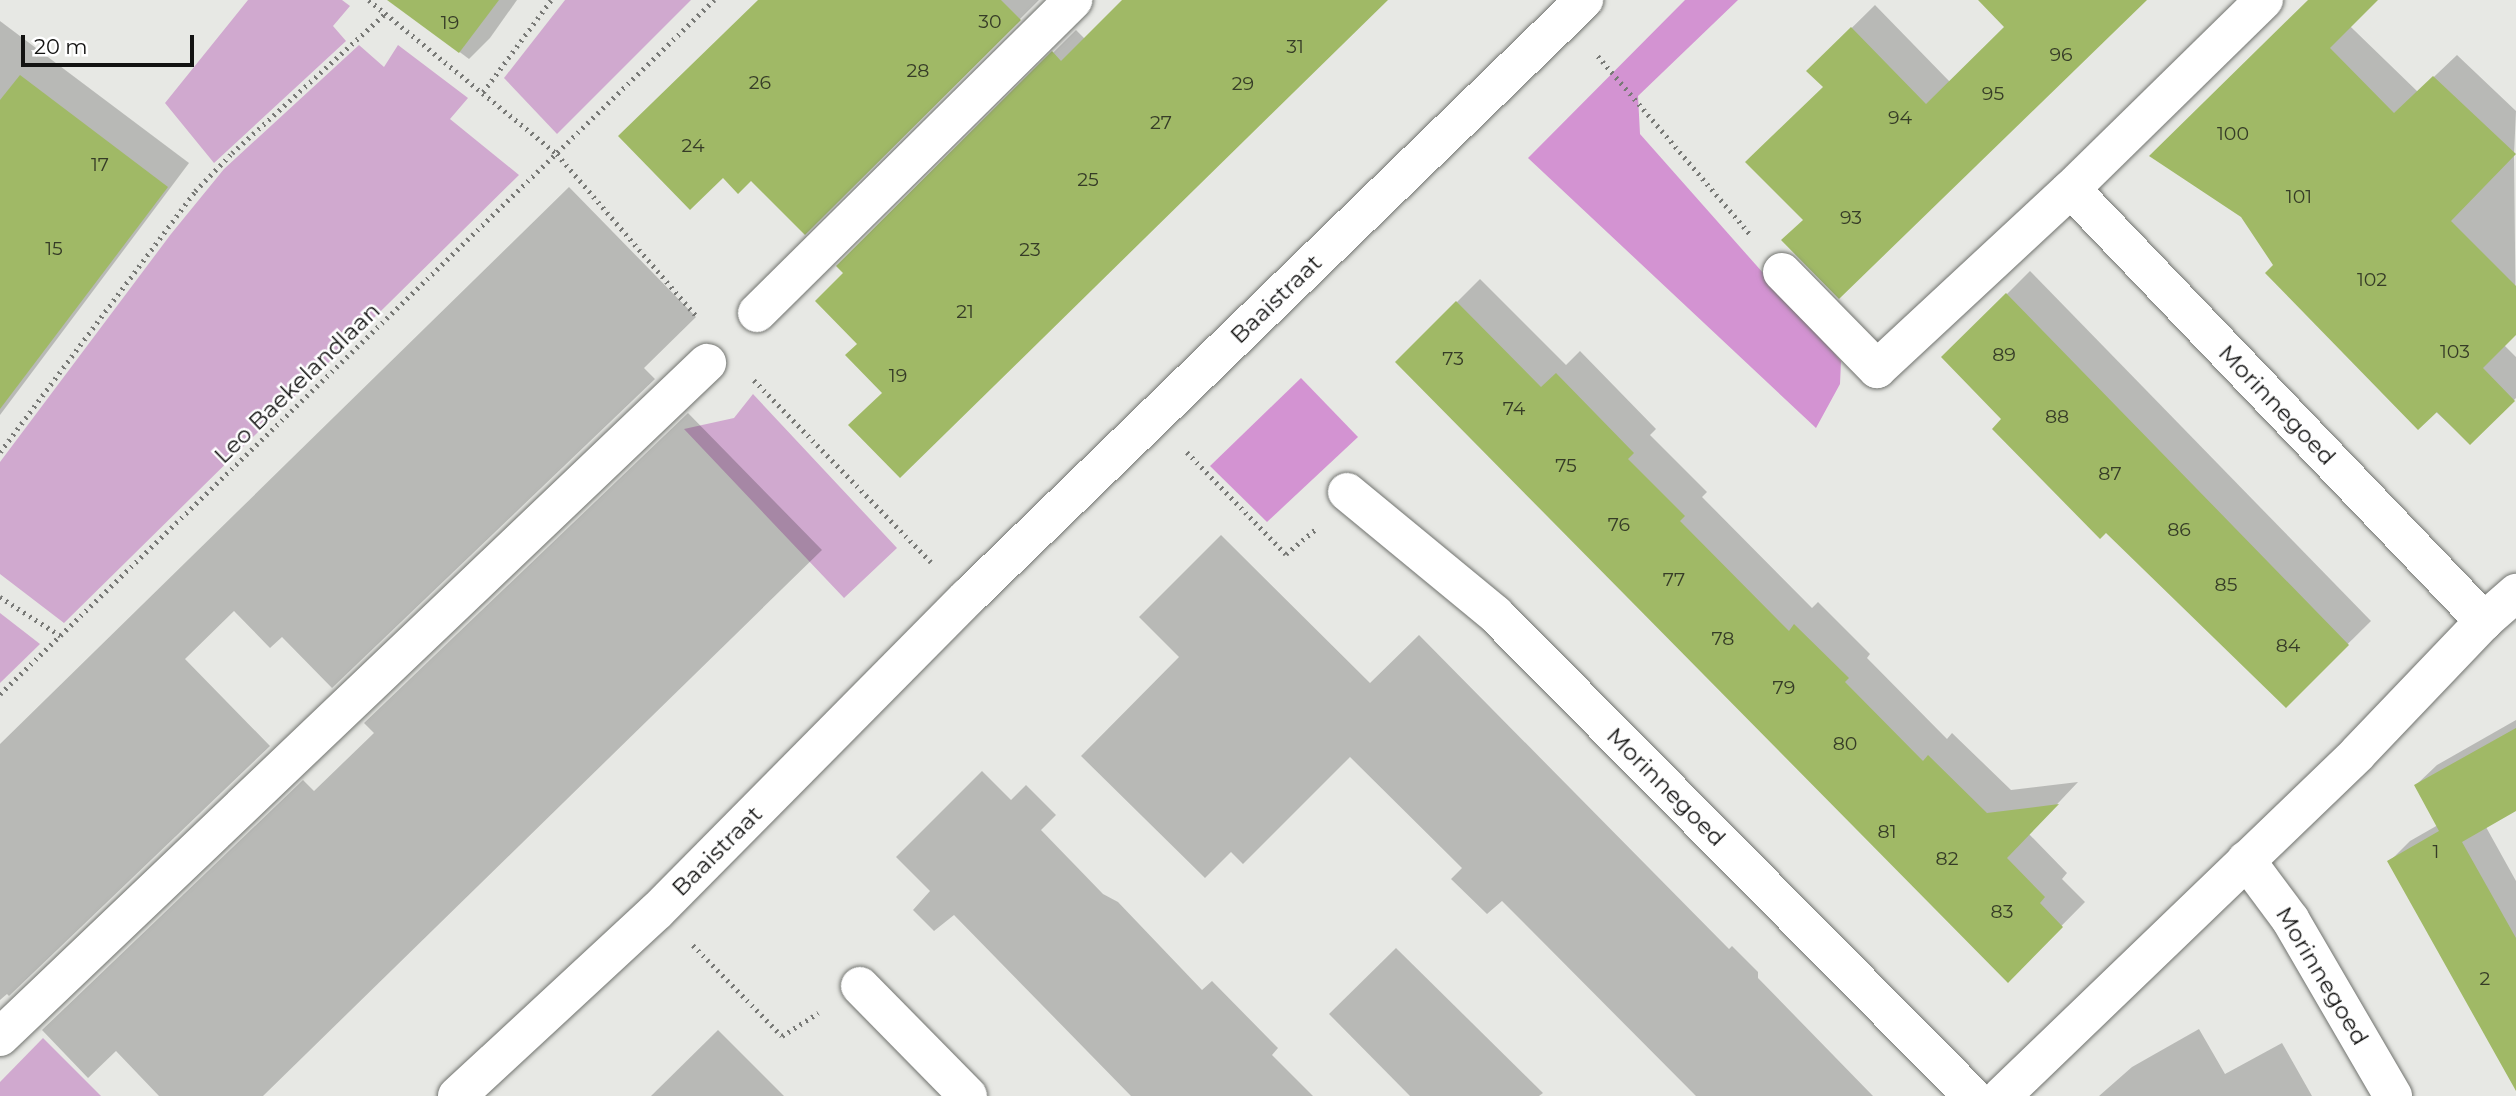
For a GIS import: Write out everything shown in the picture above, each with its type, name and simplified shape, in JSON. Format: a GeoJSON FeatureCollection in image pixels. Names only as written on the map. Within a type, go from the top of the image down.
{"type":"FeatureCollection","features":[{"type":"Feature","properties":{"kind":"street"},"geometry":{"type":"LineString","coordinates":[[757,313],[1073,0]]}},
{"type":"Feature","properties":{"kind":"street"},"geometry":{"type":"LineString","coordinates":[[1782,272],[1877,369],[2071,189],[2264,0]]}},
{"type":"Feature","properties":{"kind":"street","name":"Baaistraat"},"geometry":{"type":"LineString","coordinates":[[457,1096],[657,911],[968,597],[1574,10]]}},
{"type":"Feature","properties":{"kind":"street","name":"Morinnegoed"},"geometry":{"type":"LineString","coordinates":[[2071,189],[2484,621]]}},
{"type":"Feature","properties":{"kind":"street"},"geometry":{"type":"LineString","coordinates":[[0,1037],[706,345]]}},
{"type":"Feature","properties":{"kind":"street","name":"Morinnegoed"},"geometry":{"type":"LineString","coordinates":[[1347,492],[1494,614],[1972,1096]]}},
{"type":"Feature","properties":{"kind":"street"},"geometry":{"type":"LineString","coordinates":[[2002,1096],[2358,753],[2484,621],[2516,593]]}},
{"type":"Feature","properties":{"kind":"street","name":"Morinnegoed"},"geometry":{"type":"LineString","coordinates":[[2246,860],[2290,919],[2393,1096]]}},
{"type":"Feature","properties":{"kind":"street"},"geometry":{"type":"LineString","coordinates":[[860,986],[968,1096]]}},
{"type":"Feature","properties":{"kind":"path"},"geometry":{"type":"LineString","coordinates":[[369,0],[557,154],[706,345]]}},
{"type":"Feature","properties":{"kind":"path"},"geometry":{"type":"LineString","coordinates":[[483,92],[551,0]]}},
{"type":"Feature","properties":{"kind":"path","name":"Leo Baekelandlaan"},"geometry":{"type":"LineString","coordinates":[[0,694],[713,0]]}},
{"type":"Feature","properties":{"kind":"path"},"geometry":{"type":"LineString","coordinates":[[1574,10],[1615,75],[1782,272]]}},
{"type":"Feature","properties":{"kind":"path"},"geometry":{"type":"LineString","coordinates":[[0,452],[195,191],[232,153],[386,13]]}},
{"type":"Feature","properties":{"kind":"path"},"geometry":{"type":"LineString","coordinates":[[751,376],[908,540],[968,597]]}},
{"type":"Feature","properties":{"kind":"path"},"geometry":{"type":"LineString","coordinates":[[1155,418],[1286,554],[1329,518],[1347,492]]}},
{"type":"Feature","properties":{"kind":"path"},"geometry":{"type":"LineString","coordinates":[[0,597],[61,636]]}},
{"type":"Feature","properties":{"kind":"path"},"geometry":{"type":"LineString","coordinates":[[657,911],[688,939],[782,1036],[860,986]]}},
{"type":"Feature","properties":{"kind":"shaded area"},"geometry":{"type":"Polygon","coordinates":[[[248,0],[342,0],[350,6],[333,26],[346,41],[214,163],[165,103],[248,0]]]}},
{"type":"Feature","properties":{"kind":"shaded area"},"geometry":{"type":"Polygon","coordinates":[[[565,0],[691,0],[557,134],[504,78],[565,0]]]}},
{"type":"Feature","properties":{"kind":"shaded area"},"geometry":{"type":"Polygon","coordinates":[[[1685,0],[1738,0],[1638,96],[1640,134],[1841,361],[1840,384],[1816,428],[1528,158],[1685,0]]]}},
{"type":"Feature","properties":{"kind":"shaded area"},"geometry":{"type":"Polygon","coordinates":[[[359,45],[384,67],[398,45],[468,98],[450,119],[519,175],[64,623],[0,574],[0,462],[171,234],[224,169],[359,45]]]}},
{"type":"Feature","properties":{"kind":"shaded area"},"geometry":{"type":"Polygon","coordinates":[[[1301,378],[1358,437],[1267,522],[1210,466],[1301,378]]]}},
{"type":"Feature","properties":{"kind":"shaded area"},"geometry":{"type":"Polygon","coordinates":[[[753,394],[897,548],[844,598],[684,429],[734,418],[753,394]]]}},
{"type":"Feature","properties":{"kind":"shaded area"},"geometry":{"type":"Polygon","coordinates":[[[0,613],[40,644],[0,683],[0,613]]]}},
{"type":"Feature","properties":{"kind":"shaded area"},"geometry":{"type":"Polygon","coordinates":[[[43,1038],[101,1096],[0,1096],[0,1082],[43,1038]]]}},
{"type":"Feature","properties":{"kind":"building"},"geometry":{"type":"Polygon","coordinates":[[[387,0],[499,0],[459,53],[387,0]]]}},
{"type":"Feature","properties":{"kind":"building"},"geometry":{"type":"Polygon","coordinates":[[[758,0],[1001,0],[1021,20],[805,235],[751,181],[738,194],[723,178],[690,210],[618,136],[758,0]]]}},
{"type":"Feature","properties":{"kind":"building"},"geometry":{"type":"Polygon","coordinates":[[[1122,0],[1388,0],[900,478],[848,425],[882,393],[845,355],[857,344],[815,301],[843,273],[836,266],[1052,51],[1061,61],[1122,0]]]}},
{"type":"Feature","properties":{"kind":"building"},"geometry":{"type":"Polygon","coordinates":[[[1978,0],[2147,0],[1839,299],[1781,240],[1803,220],[1745,162],[1823,87],[1806,71],[1851,27],[1926,104],[2004,27],[1978,0]]]}},
{"type":"Feature","properties":{"kind":"building"},"geometry":{"type":"Polygon","coordinates":[[[2308,0],[2378,0],[2330,48],[2394,113],[2433,76],[2516,154],[2451,221],[2516,286],[2516,335],[2483,368],[2515,401],[2470,445],[2437,412],[2418,430],[2265,273],[2273,265],[2241,217],[2149,156],[2308,0]]]}},
{"type":"Feature","properties":{"kind":"building"},"geometry":{"type":"Polygon","coordinates":[[[20,75],[168,187],[0,409],[0,100],[20,75]]]}},
{"type":"Feature","properties":{"kind":"building"},"geometry":{"type":"Polygon","coordinates":[[[2006,293],[2349,645],[2286,708],[2106,533],[2100,539],[1992,429],[2001,419],[1941,357],[2006,293]]]}},
{"type":"Feature","properties":{"kind":"building"},"geometry":{"type":"Polygon","coordinates":[[[1456,301],[1541,387],[1556,373],[1634,453],[1628,459],[1685,516],[1680,521],[1789,631],[1794,624],[1849,678],[1845,682],[1923,761],[1928,755],[1987,813],[2059,804],[2007,858],[2045,897],[2040,903],[2063,927],[2008,983],[1395,362],[1456,301]]]}},
{"type":"Feature","properties":{"kind":"building"},"geometry":{"type":"Polygon","coordinates":[[[2516,728],[2516,811],[2462,842],[2516,938],[2516,1091],[2387,861],[2439,831],[2414,785],[2516,728]]]}}]}
